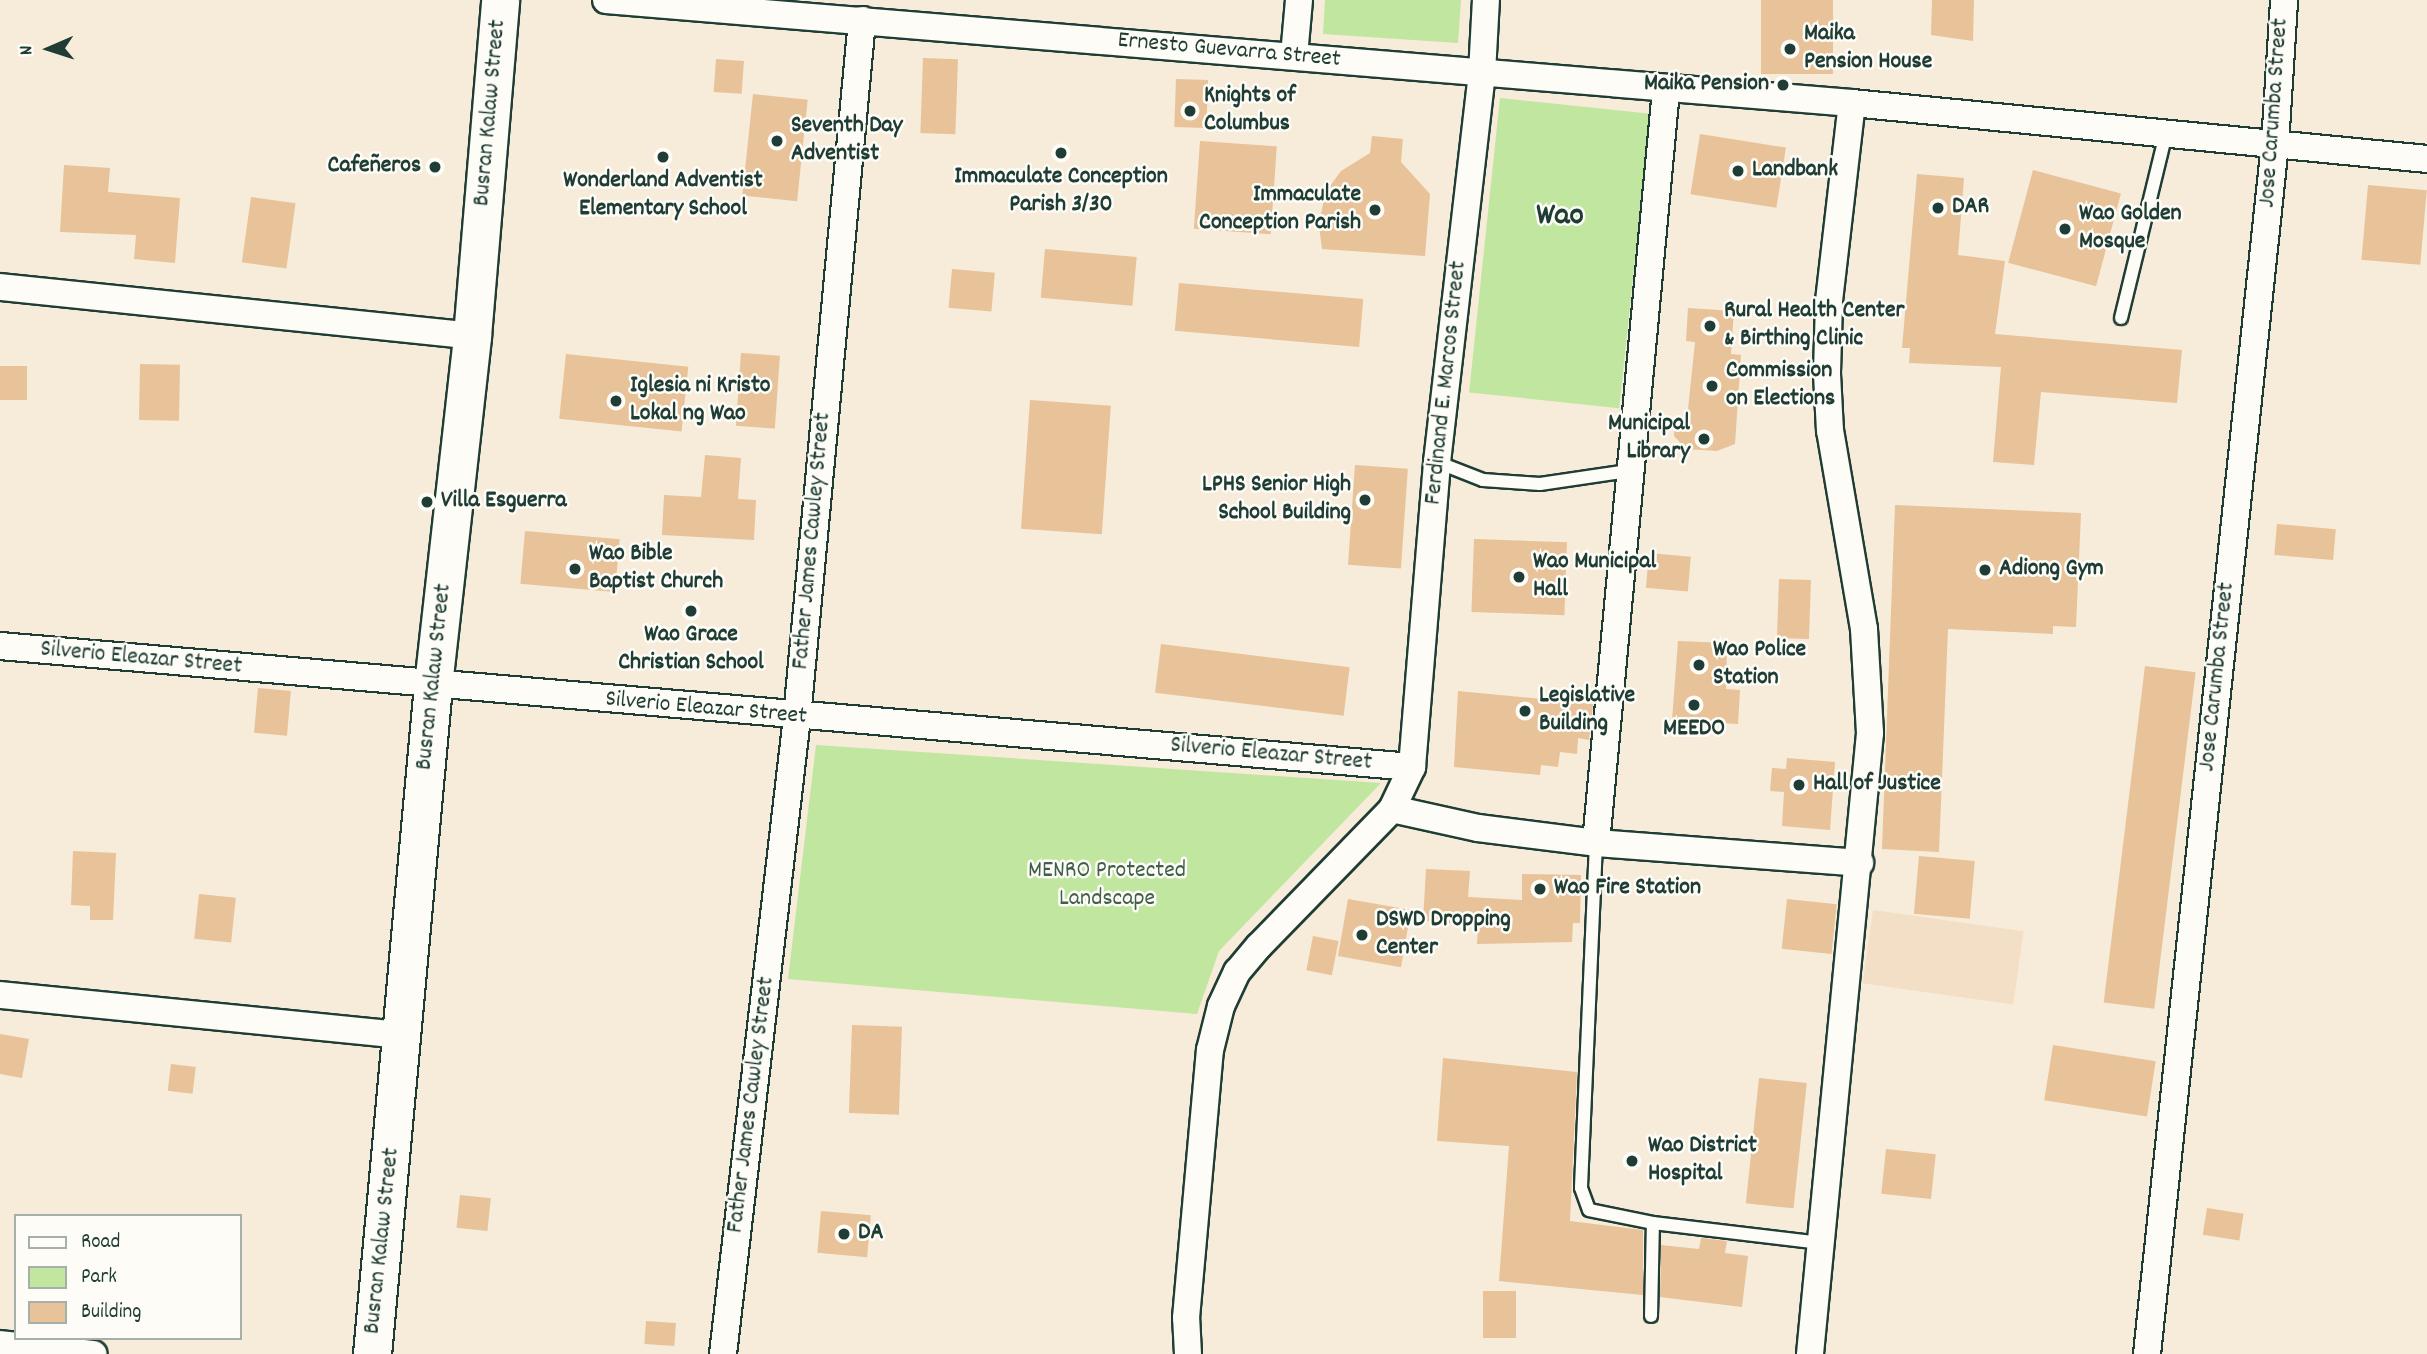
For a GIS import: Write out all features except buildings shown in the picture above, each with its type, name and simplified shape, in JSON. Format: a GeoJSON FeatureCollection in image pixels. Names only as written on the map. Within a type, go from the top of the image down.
{"type":"FeatureCollection","features":[{"type":"Feature","properties":{"kind":"street","name":"Busran Kalaw Street"},"geometry":{"type":"LineString","coordinates":[[372,1354],[404,1035],[433,685],[472,336],[500,0]]}},
{"type":"Feature","properties":{"kind":"street","name":"Ernesto Guevarra Street"},"geometry":{"type":"LineString","coordinates":[[606,0],[1294,56],[1666,90],[1852,103],[2427,159]]}},
{"type":"Feature","properties":{"kind":"street"},"geometry":{"type":"LineString","coordinates":[[1294,56],[1299,0]]}},
{"type":"Feature","properties":{"kind":"street","name":"Ferdinand E. Marcos Street"},"geometry":{"type":"LineString","coordinates":[[1412,767],[1437,462],[1482,74],[1486,0]]}},
{"type":"Feature","properties":{"kind":"street","name":"Jose Carumba Street"},"geometry":{"type":"LineString","coordinates":[[2147,1354],[2274,145],[2284,0]]}},
{"type":"Feature","properties":{"kind":"street","name":"Father James Cawley Street"},"geometry":{"type":"LineString","coordinates":[[723,1354],[797,717],[862,20]]}},
{"type":"Feature","properties":{"kind":"street"},"geometry":{"type":"LineString","coordinates":[[1596,843],[1628,471],[1666,90]]}},
{"type":"Feature","properties":{"kind":"street"},"geometry":{"type":"LineString","coordinates":[[1810,1354],[1860,863],[1869,684],[1864,629],[1830,431],[1827,373],[1829,302],[1852,103]]}},
{"type":"Feature","properties":{"kind":"street"},"geometry":{"type":"LineString","coordinates":[[0,287],[472,336]]}},
{"type":"Feature","properties":{"kind":"street","name":"Silverio Eleazar Street"},"geometry":{"type":"LineString","coordinates":[[0,646],[797,717],[1412,767]]}},
{"type":"Feature","properties":{"kind":"street"},"geometry":{"type":"LineString","coordinates":[[1188,1354],[1186,1318],[1210,1050],[1221,1006],[1237,972],[1259,946],[1392,809],[1412,767]]}},
{"type":"Feature","properties":{"kind":"street"},"geometry":{"type":"LineString","coordinates":[[1392,809],[1478,828],[1596,843],[1860,863]]}},
{"type":"Feature","properties":{"kind":"street"},"geometry":{"type":"LineString","coordinates":[[0,995],[404,1035]]}},
{"type":"Feature","properties":{"kind":"street"},"geometry":{"type":"LineString","coordinates":[[0,1344],[93,1354]]}},
{"type":"Feature","properties":{"kind":"lane"},"geometry":{"type":"LineString","coordinates":[[2121,318],[2166,134]]}},
{"type":"Feature","properties":{"kind":"lane"},"geometry":{"type":"LineString","coordinates":[[1437,462],[1483,480],[1540,484],[1628,471]]}},
{"type":"Feature","properties":{"kind":"lane"},"geometry":{"type":"LineString","coordinates":[[1596,843],[1581,1188],[1588,1210],[1597,1215],[1653,1223],[1821,1243]]}},
{"type":"Feature","properties":{"kind":"lane"},"geometry":{"type":"LineString","coordinates":[[1651,1316],[1653,1223]]}},
{"type":"Feature","properties":{"kind":"shaded area"},"geometry":{"type":"Polygon","coordinates":[[[1873,910],[2024,931],[2013,1004],[1863,983],[1873,910]]]}},
{"type":"Feature","properties":{"kind":"green space"},"geometry":{"type":"Polygon","coordinates":[[[1325,0],[1461,0],[1458,43],[1323,34],[1325,0]]]}},
{"type":"Feature","properties":{"kind":"green space"},"geometry":{"type":"Polygon","coordinates":[[[1500,98],[1650,114],[1619,408],[1469,392],[1500,98]]]}},
{"type":"Feature","properties":{"kind":"green space","name":"MENRO Protected Landscape"},"geometry":{"type":"Polygon","coordinates":[[[816,745],[1381,783],[1219,951],[1197,1014],[788,979],[816,745]]]}},
{"type":"Feature","properties":{"kind":"place","name":"Maika Pension House"},"geometry":{"type":"Point","coordinates":[1790,49]}},
{"type":"Feature","properties":{"kind":"place","name":"Maika Pension"},"geometry":{"type":"Point","coordinates":[1783,85]}},
{"type":"Feature","properties":{"kind":"place","name":"Knights of Columbus"},"geometry":{"type":"Point","coordinates":[1190,111]}},
{"type":"Feature","properties":{"kind":"place","name":"Seventh Day Adventist"},"geometry":{"type":"Point","coordinates":[777,141]}},
{"type":"Feature","properties":{"kind":"place","name":"Immaculate Conception Parish 3/30"},"geometry":{"type":"Point","coordinates":[1061,153]}},
{"type":"Feature","properties":{"kind":"place","name":"Wonderland Adventist Elementary School"},"geometry":{"type":"Point","coordinates":[663,157]}},
{"type":"Feature","properties":{"kind":"place","name":"Cafeñeros"},"geometry":{"type":"Point","coordinates":[435,167]}},
{"type":"Feature","properties":{"kind":"place","name":"Landbank"},"geometry":{"type":"Point","coordinates":[1738,171]}},
{"type":"Feature","properties":{"kind":"place","name":"DAR"},"geometry":{"type":"Point","coordinates":[1938,208]}},
{"type":"Feature","properties":{"kind":"place","name":"Immaculate Conception Parish"},"geometry":{"type":"Point","coordinates":[1375,210]}},
{"type":"Feature","properties":{"kind":"place","name":"Wao Golden Mosque"},"geometry":{"type":"Point","coordinates":[2065,229]}},
{"type":"Feature","properties":{"kind":"place","name":"Rural Health Center & Birthing Clinic"},"geometry":{"type":"Point","coordinates":[1710,326]}},
{"type":"Feature","properties":{"kind":"place","name":"Commission on Elections"},"geometry":{"type":"Point","coordinates":[1712,386]}},
{"type":"Feature","properties":{"kind":"place","name":"Iglesia ni Kristo Lokal ng Wao"},"geometry":{"type":"Point","coordinates":[616,401]}},
{"type":"Feature","properties":{"kind":"place","name":"Municipal Library"},"geometry":{"type":"Point","coordinates":[1704,439]}},
{"type":"Feature","properties":{"kind":"place","name":"LPHS Senior High School Building"},"geometry":{"type":"Point","coordinates":[1365,500]}},
{"type":"Feature","properties":{"kind":"place","name":"Villa Esguerra"},"geometry":{"type":"Point","coordinates":[427,502]}},
{"type":"Feature","properties":{"kind":"place","name":"Wao Bible Baptist Church"},"geometry":{"type":"Point","coordinates":[575,569]}},
{"type":"Feature","properties":{"kind":"place","name":"Adiong Gym"},"geometry":{"type":"Point","coordinates":[1985,570]}},
{"type":"Feature","properties":{"kind":"place","name":"Wao Municipal Hall"},"geometry":{"type":"Point","coordinates":[1519,577]}},
{"type":"Feature","properties":{"kind":"place","name":"Wao Grace Christian School"},"geometry":{"type":"Point","coordinates":[691,611]}},
{"type":"Feature","properties":{"kind":"place","name":"Wao Police Station"},"geometry":{"type":"Point","coordinates":[1699,665]}},
{"type":"Feature","properties":{"kind":"place","name":"MEEDO"},"geometry":{"type":"Point","coordinates":[1694,705]}},
{"type":"Feature","properties":{"kind":"place","name":"Legislative Building"},"geometry":{"type":"Point","coordinates":[1525,711]}},
{"type":"Feature","properties":{"kind":"place","name":"Hall of Justice"},"geometry":{"type":"Point","coordinates":[1799,785]}},
{"type":"Feature","properties":{"kind":"place","name":"Wao Fire Station"},"geometry":{"type":"Point","coordinates":[1540,889]}},
{"type":"Feature","properties":{"kind":"place","name":"DSWD Dropping Center"},"geometry":{"type":"Point","coordinates":[1362,935]}},
{"type":"Feature","properties":{"kind":"place","name":"Wao District Hospital"},"geometry":{"type":"Point","coordinates":[1632,1161]}},
{"type":"Feature","properties":{"kind":"place","name":"DA"},"geometry":{"type":"Point","coordinates":[844,1234]}},
{"type":"Feature","properties":{"kind":"district","name":"Wao"},"geometry":{"type":"Point","coordinates":[1560,217]}}]}
